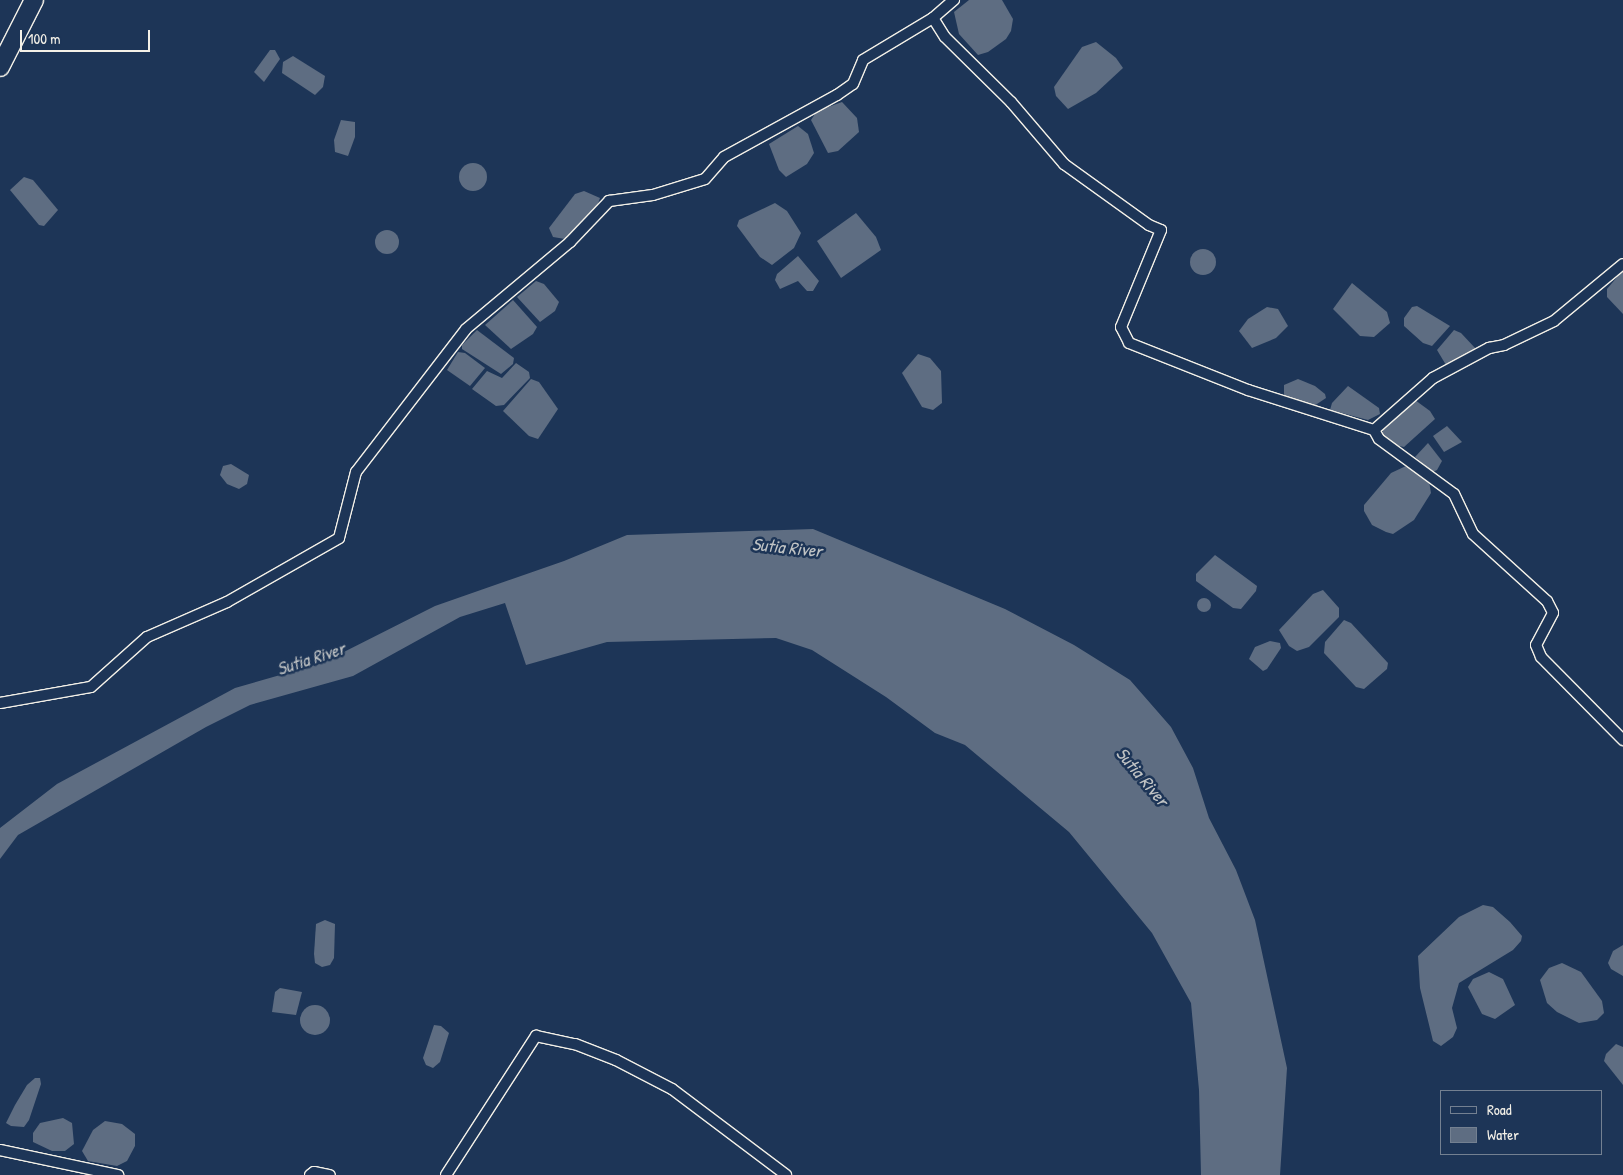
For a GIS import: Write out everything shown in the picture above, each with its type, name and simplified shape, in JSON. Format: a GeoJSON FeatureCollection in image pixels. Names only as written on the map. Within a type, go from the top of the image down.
{"type":"FeatureCollection","features":[{"type":"Feature","properties":{"kind":"highway"},"geometry":{"type":"LineString","coordinates":[[0,67],[34,0]]}},
{"type":"Feature","properties":{"kind":"street"},"geometry":{"type":"LineString","coordinates":[[0,703],[91,687],[147,637],[227,602],[339,538],[356,472],[461,335],[570,242],[609,201],[653,195],[705,179],[724,156],[837,96],[852,84],[863,60],[933,18],[954,0]]}},
{"type":"Feature","properties":{"kind":"street"},"geometry":{"type":"LineString","coordinates":[[933,18],[946,37],[1010,102],[1064,164],[1149,225],[1161,230],[1121,326],[1129,342],[1248,390],[1374,430],[1379,439],[1454,494],[1473,534],[1547,601],[1552,613],[1536,645],[1540,657],[1623,740]]}},
{"type":"Feature","properties":{"kind":"street"},"geometry":{"type":"LineString","coordinates":[[1374,430],[1433,378],[1489,348],[1504,345],[1554,321],[1623,264]]}},
{"type":"Feature","properties":{"kind":"street"},"geometry":{"type":"LineString","coordinates":[[446,1175],[536,1036],[575,1044],[616,1060],[672,1089],[786,1175]]}},
{"type":"Feature","properties":{"kind":"street"},"geometry":{"type":"LineString","coordinates":[[0,1150],[118,1175]]}},
{"type":"Feature","properties":{"kind":"street"},"geometry":{"type":"LineString","coordinates":[[310,1175],[314,1172],[330,1175]]}},
{"type":"Feature","properties":{"kind":"water"},"geometry":{"type":"Polygon","coordinates":[[[969,0],[1002,0],[1013,19],[1011,31],[1006,39],[988,52],[978,55],[959,34],[954,12],[969,0]]]}},
{"type":"Feature","properties":{"kind":"water"},"geometry":{"type":"Polygon","coordinates":[[[1096,42],[1116,58],[1123,68],[1096,93],[1068,109],[1056,96],[1054,87],[1082,47],[1096,42]]]}},
{"type":"Feature","properties":{"kind":"water"},"geometry":{"type":"Polygon","coordinates":[[[270,50],[275,50],[280,59],[264,82],[254,72],[270,50]]]}},
{"type":"Feature","properties":{"kind":"water"},"geometry":{"type":"Polygon","coordinates":[[[293,56],[325,76],[323,87],[315,95],[282,73],[283,62],[293,56]]]}},
{"type":"Feature","properties":{"kind":"water"},"geometry":{"type":"Polygon","coordinates":[[[842,102],[857,118],[859,132],[838,151],[828,153],[811,120],[817,111],[842,102]]]}},
{"type":"Feature","properties":{"kind":"water"},"geometry":{"type":"Polygon","coordinates":[[[341,120],[355,122],[355,137],[348,156],[335,152],[334,140],[341,120]]]}},
{"type":"Feature","properties":{"kind":"water"},"geometry":{"type":"Polygon","coordinates":[[[798,126],[808,134],[814,153],[807,164],[786,177],[779,170],[769,144],[798,126]]]}},
{"type":"Feature","properties":{"kind":"water"},"geometry":{"type":"Polygon","coordinates":[[[473,163],[483,167],[487,177],[483,187],[473,191],[463,187],[459,177],[463,167],[473,163]]]}},
{"type":"Feature","properties":{"kind":"water"},"geometry":{"type":"Polygon","coordinates":[[[24,177],[33,180],[58,210],[44,226],[39,225],[10,190],[24,177]]]}},
{"type":"Feature","properties":{"kind":"water"},"geometry":{"type":"Polygon","coordinates":[[[584,191],[600,198],[597,206],[565,239],[553,237],[549,228],[575,194],[584,191]]]}},
{"type":"Feature","properties":{"kind":"water"},"geometry":{"type":"Polygon","coordinates":[[[775,203],[787,211],[801,233],[794,248],[772,265],[760,257],[737,226],[739,220],[775,203]]]}},
{"type":"Feature","properties":{"kind":"water"},"geometry":{"type":"Polygon","coordinates":[[[856,213],[876,237],[881,250],[841,278],[817,241],[856,213]]]}},
{"type":"Feature","properties":{"kind":"water"},"geometry":{"type":"Polygon","coordinates":[[[382,230],[392,230],[399,237],[399,247],[392,254],[382,254],[375,247],[375,237],[382,230]]]}},
{"type":"Feature","properties":{"kind":"water"},"geometry":{"type":"Polygon","coordinates":[[[1203,249],[1212,253],[1216,262],[1212,271],[1203,275],[1194,271],[1190,262],[1194,253],[1203,249]]]}},
{"type":"Feature","properties":{"kind":"water"},"geometry":{"type":"Polygon","coordinates":[[[798,256],[819,281],[813,291],[807,291],[798,281],[780,289],[775,280],[777,274],[798,256]]]}},
{"type":"Feature","properties":{"kind":"water"},"geometry":{"type":"Polygon","coordinates":[[[1623,270],[1623,314],[1607,297],[1607,289],[1623,270]]]}},
{"type":"Feature","properties":{"kind":"water"},"geometry":{"type":"Polygon","coordinates":[[[536,281],[544,284],[559,302],[555,311],[540,322],[517,297],[536,281]]]}},
{"type":"Feature","properties":{"kind":"water"},"geometry":{"type":"Polygon","coordinates":[[[1352,283],[1387,312],[1390,323],[1374,337],[1360,336],[1333,309],[1352,283]]]}},
{"type":"Feature","properties":{"kind":"water"},"geometry":{"type":"Polygon","coordinates":[[[513,300],[537,327],[533,334],[511,349],[485,325],[513,300]]]}},
{"type":"Feature","properties":{"kind":"water"},"geometry":{"type":"Polygon","coordinates":[[[1417,306],[1450,326],[1432,346],[1423,343],[1404,326],[1404,318],[1412,307],[1417,306]]]}},
{"type":"Feature","properties":{"kind":"water"},"geometry":{"type":"Polygon","coordinates":[[[1267,307],[1278,309],[1288,326],[1276,338],[1252,348],[1239,331],[1248,319],[1267,307]]]}},
{"type":"Feature","properties":{"kind":"water"},"geometry":{"type":"Polygon","coordinates":[[[477,330],[514,358],[513,364],[501,374],[462,349],[462,345],[477,330]]]}},
{"type":"Feature","properties":{"kind":"water"},"geometry":{"type":"Polygon","coordinates":[[[1454,330],[1461,333],[1476,349],[1446,365],[1437,350],[1454,330]]]}},
{"type":"Feature","properties":{"kind":"water"},"geometry":{"type":"Polygon","coordinates":[[[458,352],[465,353],[485,368],[470,386],[447,370],[458,352]]]}},
{"type":"Feature","properties":{"kind":"water"},"geometry":{"type":"Polygon","coordinates":[[[918,354],[930,358],[941,371],[942,403],[933,410],[922,407],[902,373],[918,354]]]}},
{"type":"Feature","properties":{"kind":"water"},"geometry":{"type":"Polygon","coordinates":[[[516,363],[529,372],[530,378],[504,405],[496,406],[472,389],[487,371],[502,378],[516,363]]]}},
{"type":"Feature","properties":{"kind":"water"},"geometry":{"type":"Polygon","coordinates":[[[531,379],[539,382],[558,409],[538,439],[529,436],[503,411],[531,379]]]}},
{"type":"Feature","properties":{"kind":"water"},"geometry":{"type":"Polygon","coordinates":[[[1298,379],[1315,386],[1325,394],[1326,398],[1314,406],[1284,397],[1284,385],[1298,379]]]}},
{"type":"Feature","properties":{"kind":"water"},"geometry":{"type":"Polygon","coordinates":[[[1348,386],[1379,408],[1380,414],[1368,420],[1330,410],[1332,403],[1348,386]]]}},
{"type":"Feature","properties":{"kind":"water"},"geometry":{"type":"Polygon","coordinates":[[[1415,400],[1430,411],[1435,419],[1404,447],[1395,445],[1383,436],[1383,429],[1415,400]]]}},
{"type":"Feature","properties":{"kind":"water"},"geometry":{"type":"Polygon","coordinates":[[[1447,426],[1462,442],[1444,452],[1433,436],[1447,426]]]}},
{"type":"Feature","properties":{"kind":"water"},"geometry":{"type":"Polygon","coordinates":[[[1428,443],[1442,461],[1437,470],[1433,472],[1415,457],[1428,443]]]}},
{"type":"Feature","properties":{"kind":"water"},"geometry":{"type":"Polygon","coordinates":[[[231,464],[249,475],[247,484],[239,489],[227,484],[220,475],[223,466],[231,464]]]}},
{"type":"Feature","properties":{"kind":"water"},"geometry":{"type":"Polygon","coordinates":[[[1406,466],[1429,481],[1431,493],[1414,520],[1393,534],[1372,525],[1364,511],[1364,505],[1391,473],[1406,466]]]}},
{"type":"Feature","properties":{"kind":"water","name":"Sutia River"},"geometry":{"type":"Polygon","coordinates":[[[813,529],[1005,609],[1074,645],[1130,680],[1171,727],[1193,768],[1209,818],[1236,870],[1255,920],[1287,1068],[1280,1175],[1201,1175],[1199,1090],[1191,1003],[1152,933],[1069,832],[965,745],[935,733],[886,697],[812,650],[776,638],[607,642],[526,665],[505,603],[460,617],[353,676],[250,705],[206,727],[18,835],[0,859],[0,828],[57,784],[235,688],[322,663],[435,606],[564,561],[627,535],[813,529]]]}},
{"type":"Feature","properties":{"kind":"water"},"geometry":{"type":"Polygon","coordinates":[[[1215,555],[1257,586],[1256,591],[1241,609],[1233,608],[1196,581],[1196,574],[1215,555]]]}},
{"type":"Feature","properties":{"kind":"water"},"geometry":{"type":"Polygon","coordinates":[[[1323,590],[1339,608],[1339,617],[1309,647],[1297,651],[1289,646],[1279,630],[1313,594],[1323,590]]]}},
{"type":"Feature","properties":{"kind":"water"},"geometry":{"type":"Polygon","coordinates":[[[1201,598],[1207,598],[1211,605],[1207,612],[1201,612],[1197,608],[1197,602],[1201,598]]]}},
{"type":"Feature","properties":{"kind":"water"},"geometry":{"type":"Polygon","coordinates":[[[1344,620],[1351,623],[1388,663],[1387,669],[1364,689],[1356,687],[1324,653],[1325,642],[1344,620]]]}},
{"type":"Feature","properties":{"kind":"water"},"geometry":{"type":"Polygon","coordinates":[[[1270,641],[1280,643],[1281,648],[1267,669],[1263,671],[1249,659],[1255,647],[1270,641]]]}},
{"type":"Feature","properties":{"kind":"water"},"geometry":{"type":"Polygon","coordinates":[[[1483,905],[1493,907],[1510,922],[1522,936],[1521,941],[1513,950],[1459,983],[1452,1008],[1457,1028],[1453,1037],[1441,1046],[1433,1041],[1420,988],[1418,956],[1459,917],[1483,905]]]}},
{"type":"Feature","properties":{"kind":"water"},"geometry":{"type":"Polygon","coordinates":[[[325,920],[335,924],[334,958],[330,965],[322,967],[315,963],[314,954],[316,924],[325,920]]]}},
{"type":"Feature","properties":{"kind":"water"},"geometry":{"type":"Polygon","coordinates":[[[1623,945],[1623,976],[1611,969],[1608,963],[1613,951],[1623,945]]]}},
{"type":"Feature","properties":{"kind":"water"},"geometry":{"type":"Polygon","coordinates":[[[1562,963],[1581,972],[1602,1001],[1604,1013],[1597,1020],[1579,1023],[1557,1012],[1547,1003],[1540,980],[1549,968],[1562,963]]]}},
{"type":"Feature","properties":{"kind":"water"},"geometry":{"type":"Polygon","coordinates":[[[1489,972],[1503,979],[1515,1005],[1495,1019],[1482,1014],[1468,987],[1473,979],[1489,972]]]}},
{"type":"Feature","properties":{"kind":"water"},"geometry":{"type":"Polygon","coordinates":[[[280,988],[302,992],[296,1015],[272,1012],[275,992],[280,988]]]}},
{"type":"Feature","properties":{"kind":"water"},"geometry":{"type":"Polygon","coordinates":[[[315,1005],[326,1009],[330,1020],[326,1031],[315,1035],[304,1031],[300,1020],[304,1009],[315,1005]]]}},
{"type":"Feature","properties":{"kind":"water"},"geometry":{"type":"Polygon","coordinates":[[[434,1025],[441,1026],[449,1033],[440,1062],[433,1068],[426,1065],[423,1058],[434,1025]]]}},
{"type":"Feature","properties":{"kind":"water"},"geometry":{"type":"Polygon","coordinates":[[[1616,1044],[1623,1047],[1623,1085],[1604,1061],[1606,1054],[1616,1044]]]}},
{"type":"Feature","properties":{"kind":"water"},"geometry":{"type":"Polygon","coordinates":[[[35,1078],[40,1078],[41,1084],[29,1120],[24,1127],[11,1126],[6,1123],[15,1105],[27,1085],[35,1078]]]}},
{"type":"Feature","properties":{"kind":"water"},"geometry":{"type":"Polygon","coordinates":[[[63,1118],[72,1123],[74,1144],[65,1151],[52,1151],[33,1142],[33,1133],[40,1123],[63,1118]]]}},
{"type":"Feature","properties":{"kind":"water"},"geometry":{"type":"Polygon","coordinates":[[[105,1121],[122,1124],[135,1134],[135,1146],[127,1161],[117,1166],[88,1161],[82,1151],[93,1130],[105,1121]]]}}]}
